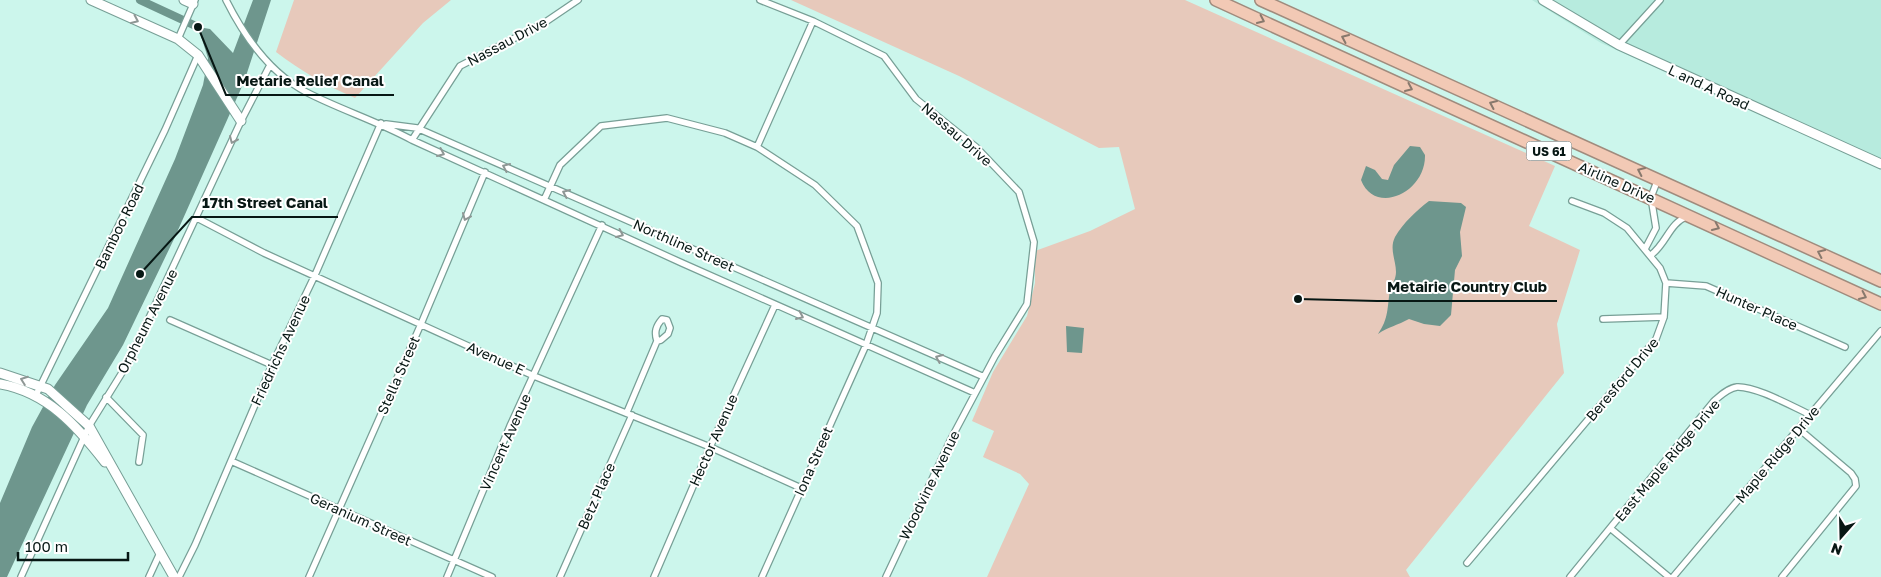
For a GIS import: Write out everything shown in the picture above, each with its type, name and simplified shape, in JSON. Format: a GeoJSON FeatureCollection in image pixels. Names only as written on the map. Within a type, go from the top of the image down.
{"type":"FeatureCollection","features":[{"type":"Feature","properties":{"kind":"highway","name":"Airline Drive"},"geometry":{"type":"LineString","coordinates":[[1216,0],[1651,197],[1881,304]]}},
{"type":"Feature","properties":{"kind":"highway","name":"Airline Drive"},"geometry":{"type":"LineString","coordinates":[[1261,0],[1881,281]]}},
{"type":"Feature","properties":{"kind":"highway"},"geometry":{"type":"LineString","coordinates":[[1390,79],[1397,61]]}},
{"type":"Feature","properties":{"kind":"highway"},"geometry":{"type":"LineString","coordinates":[[1534,144],[1542,126]]}},
{"type":"Feature","properties":{"kind":"street"},"geometry":{"type":"LineString","coordinates":[[91,0],[178,39],[198,55],[235,113],[242,120]]}},
{"type":"Feature","properties":{"kind":"street"},"geometry":{"type":"LineString","coordinates":[[178,39],[193,5],[184,0]]}},
{"type":"Feature","properties":{"kind":"street","name":"Northline Street"},"geometry":{"type":"LineString","coordinates":[[226,0],[239,26],[270,65],[304,91],[339,108],[382,123],[412,140],[775,305],[975,393]]}},
{"type":"Feature","properties":{"kind":"street","name":"Nassau Drive"},"geometry":{"type":"LineString","coordinates":[[412,140],[460,66],[544,23],[578,0]]}},
{"type":"Feature","properties":{"kind":"street","name":"Nassau Drive"},"geometry":{"type":"LineString","coordinates":[[760,0],[813,21],[884,56],[916,99],[976,147],[1019,192],[1034,242],[1026,304],[975,393]]}},
{"type":"Feature","properties":{"kind":"street","name":"L and A Road"},"geometry":{"type":"LineString","coordinates":[[1543,0],[1618,44],[1881,164]]}},
{"type":"Feature","properties":{"kind":"street"},"geometry":{"type":"LineString","coordinates":[[1618,44],[1660,0]]}},
{"type":"Feature","properties":{"kind":"street"},"geometry":{"type":"LineString","coordinates":[[757,147],[813,21]]}},
{"type":"Feature","properties":{"kind":"street","name":"Bamboo Road"},"geometry":{"type":"LineString","coordinates":[[40,397],[161,139],[198,55]]}},
{"type":"Feature","properties":{"kind":"street","name":"Orpheum Avenue"},"geometry":{"type":"LineString","coordinates":[[21,577],[84,428],[128,363],[242,120],[270,65]]}},
{"type":"Feature","properties":{"kind":"street","name":"Iona Street"},"geometry":{"type":"LineString","coordinates":[[544,200],[560,165],[601,126],[667,118],[725,133],[757,147],[815,185],[857,226],[878,283],[877,313],[866,345],[800,488],[762,577]]}},
{"type":"Feature","properties":{"kind":"street","name":"Northline Street"},"geometry":{"type":"LineString","coordinates":[[382,123],[418,128],[871,329],[984,377]]}},
{"type":"Feature","properties":{"kind":"street","name":"Friedrichs Avenue"},"geometry":{"type":"LineString","coordinates":[[179,577],[272,365],[315,275],[382,123]]}},
{"type":"Feature","properties":{"kind":"street","name":"Stella Street"},"geometry":{"type":"LineString","coordinates":[[309,577],[421,324],[484,172]]}},
{"type":"Feature","properties":{"kind":"street"},"geometry":{"type":"LineString","coordinates":[[1645,249],[1654,235],[1657,222],[1652,210],[1651,197],[1658,179]]}},
{"type":"Feature","properties":{"kind":"street","name":"Beresford Drive"},"geometry":{"type":"LineString","coordinates":[[1467,562],[1656,339],[1661,330],[1664,317],[1666,284],[1660,268],[1627,228],[1604,213],[1572,201]]}},
{"type":"Feature","properties":{"kind":"street"},"geometry":{"type":"LineString","coordinates":[[1651,255],[1662,243],[1672,225],[1690,215]]}},
{"type":"Feature","properties":{"kind":"street","name":"Avenue E"},"geometry":{"type":"LineString","coordinates":[[197,218],[264,252],[534,376],[710,447],[800,488]]}},
{"type":"Feature","properties":{"kind":"street","name":"Vincent Avenue"},"geometry":{"type":"LineString","coordinates":[[447,577],[510,426],[602,225]]}},
{"type":"Feature","properties":{"kind":"street","name":"Hunter Place"},"geometry":{"type":"LineString","coordinates":[[1666,284],[1706,286],[1845,347]]}},
{"type":"Feature","properties":{"kind":"street","name":"Hector Avenue"},"geometry":{"type":"LineString","coordinates":[[654,577],[710,447],[775,305]]}},
{"type":"Feature","properties":{"kind":"street"},"geometry":{"type":"LineString","coordinates":[[1603,319],[1664,317]]}},
{"type":"Feature","properties":{"kind":"street"},"geometry":{"type":"LineString","coordinates":[[170,320],[272,365]]}},
{"type":"Feature","properties":{"kind":"street","name":"Maple Ridge Drive"},"geometry":{"type":"LineString","coordinates":[[1673,577],[1881,331]]}},
{"type":"Feature","properties":{"kind":"street","name":"Betz Place"},"geometry":{"type":"LineString","coordinates":[[560,577],[629,413],[657,340]]}},
{"type":"Feature","properties":{"kind":"street"},"geometry":{"type":"LineString","coordinates":[[84,428],[40,397],[20,388],[1,386],[2,373],[45,388],[84,428],[120,480],[174,577]]}},
{"type":"Feature","properties":{"kind":"street","name":"East Maple Ridge Drive"},"geometry":{"type":"LineString","coordinates":[[1570,577],[1714,401],[1724,392],[1737,387],[1755,391],[1811,415]]}},
{"type":"Feature","properties":{"kind":"street","name":"Woodvine Avenue"},"geometry":{"type":"LineString","coordinates":[[886,577],[903,537],[975,393]]}},
{"type":"Feature","properties":{"kind":"street"},"geometry":{"type":"LineString","coordinates":[[106,397],[143,434],[139,462]]}},
{"type":"Feature","properties":{"kind":"street"},"geometry":{"type":"LineString","coordinates":[[1782,577],[1856,486],[1855,479],[1851,473],[1799,429]]}},
{"type":"Feature","properties":{"kind":"street","name":"Geranium Street"},"geometry":{"type":"LineString","coordinates":[[231,461],[492,577]]}},
{"type":"Feature","properties":{"kind":"street"},"geometry":{"type":"LineString","coordinates":[[1610,528],[1669,577]]}},
{"type":"Feature","properties":{"kind":"street"},"geometry":{"type":"LineString","coordinates":[[148,577],[160,553]]}},
{"type":"Feature","properties":{"kind":"shaded area"},"geometry":{"type":"Polygon","coordinates":[[[253,0],[271,0],[244,82],[174,239],[123,345],[87,405],[7,577],[0,577],[0,503],[32,427],[55,385],[108,308],[175,159],[203,85],[208,58],[198,27],[210,29],[233,53],[253,0]]]}},
{"type":"Feature","properties":{"kind":"shaded area"},"geometry":{"type":"Polygon","coordinates":[[[294,0],[451,0],[423,23],[355,98],[314,78],[276,52],[294,0]]]}},
{"type":"Feature","properties":{"kind":"shaded area"},"geometry":{"type":"Polygon","coordinates":[[[791,0],[1185,0],[1555,166],[1529,226],[1580,250],[1557,324],[1564,373],[1406,570],[1410,577],[987,577],[1029,484],[1020,474],[983,457],[994,431],[972,421],[993,372],[1027,316],[1035,283],[1035,251],[1090,231],[1135,209],[1119,147],[1099,148],[959,76],[791,0]]]}},
{"type":"Feature","properties":{"kind":"shaded area"},"geometry":{"type":"Polygon","coordinates":[[[1532,0],[1881,0],[1881,169],[1601,43],[1532,0]]]}},
{"type":"Feature","properties":{"kind":"shaded area"},"geometry":{"type":"Polygon","coordinates":[[[1410,146],[1420,147],[1425,155],[1423,168],[1417,180],[1409,189],[1399,195],[1388,198],[1377,197],[1368,191],[1361,180],[1366,166],[1375,170],[1382,179],[1388,180],[1394,165],[1410,146]]]}},
{"type":"Feature","properties":{"kind":"shaded area"},"geometry":{"type":"Polygon","coordinates":[[[1429,201],[1461,203],[1466,207],[1460,232],[1462,256],[1455,270],[1451,315],[1440,326],[1424,324],[1409,319],[1378,334],[1386,318],[1390,290],[1396,275],[1393,241],[1410,217],[1429,201]]]}},
{"type":"Feature","properties":{"kind":"shaded area"},"geometry":{"type":"Polygon","coordinates":[[[1066,326],[1084,328],[1082,353],[1067,352],[1066,326]]]}},
{"type":"Feature","properties":{"kind":"waterway"},"geometry":{"type":"LineString","coordinates":[[140,0],[198,27]]}},
{"type":"Feature","properties":{"kind":"place","name":"Metarie Relief Canal"},"geometry":{"type":"Point","coordinates":[198,27]}},
{"type":"Feature","properties":{"kind":"place","name":"17th Street Canal"},"geometry":{"type":"Point","coordinates":[140,274]}},
{"type":"Feature","properties":{"kind":"place","name":"Metairie Country Club"},"geometry":{"type":"Point","coordinates":[1298,299]}}]}
